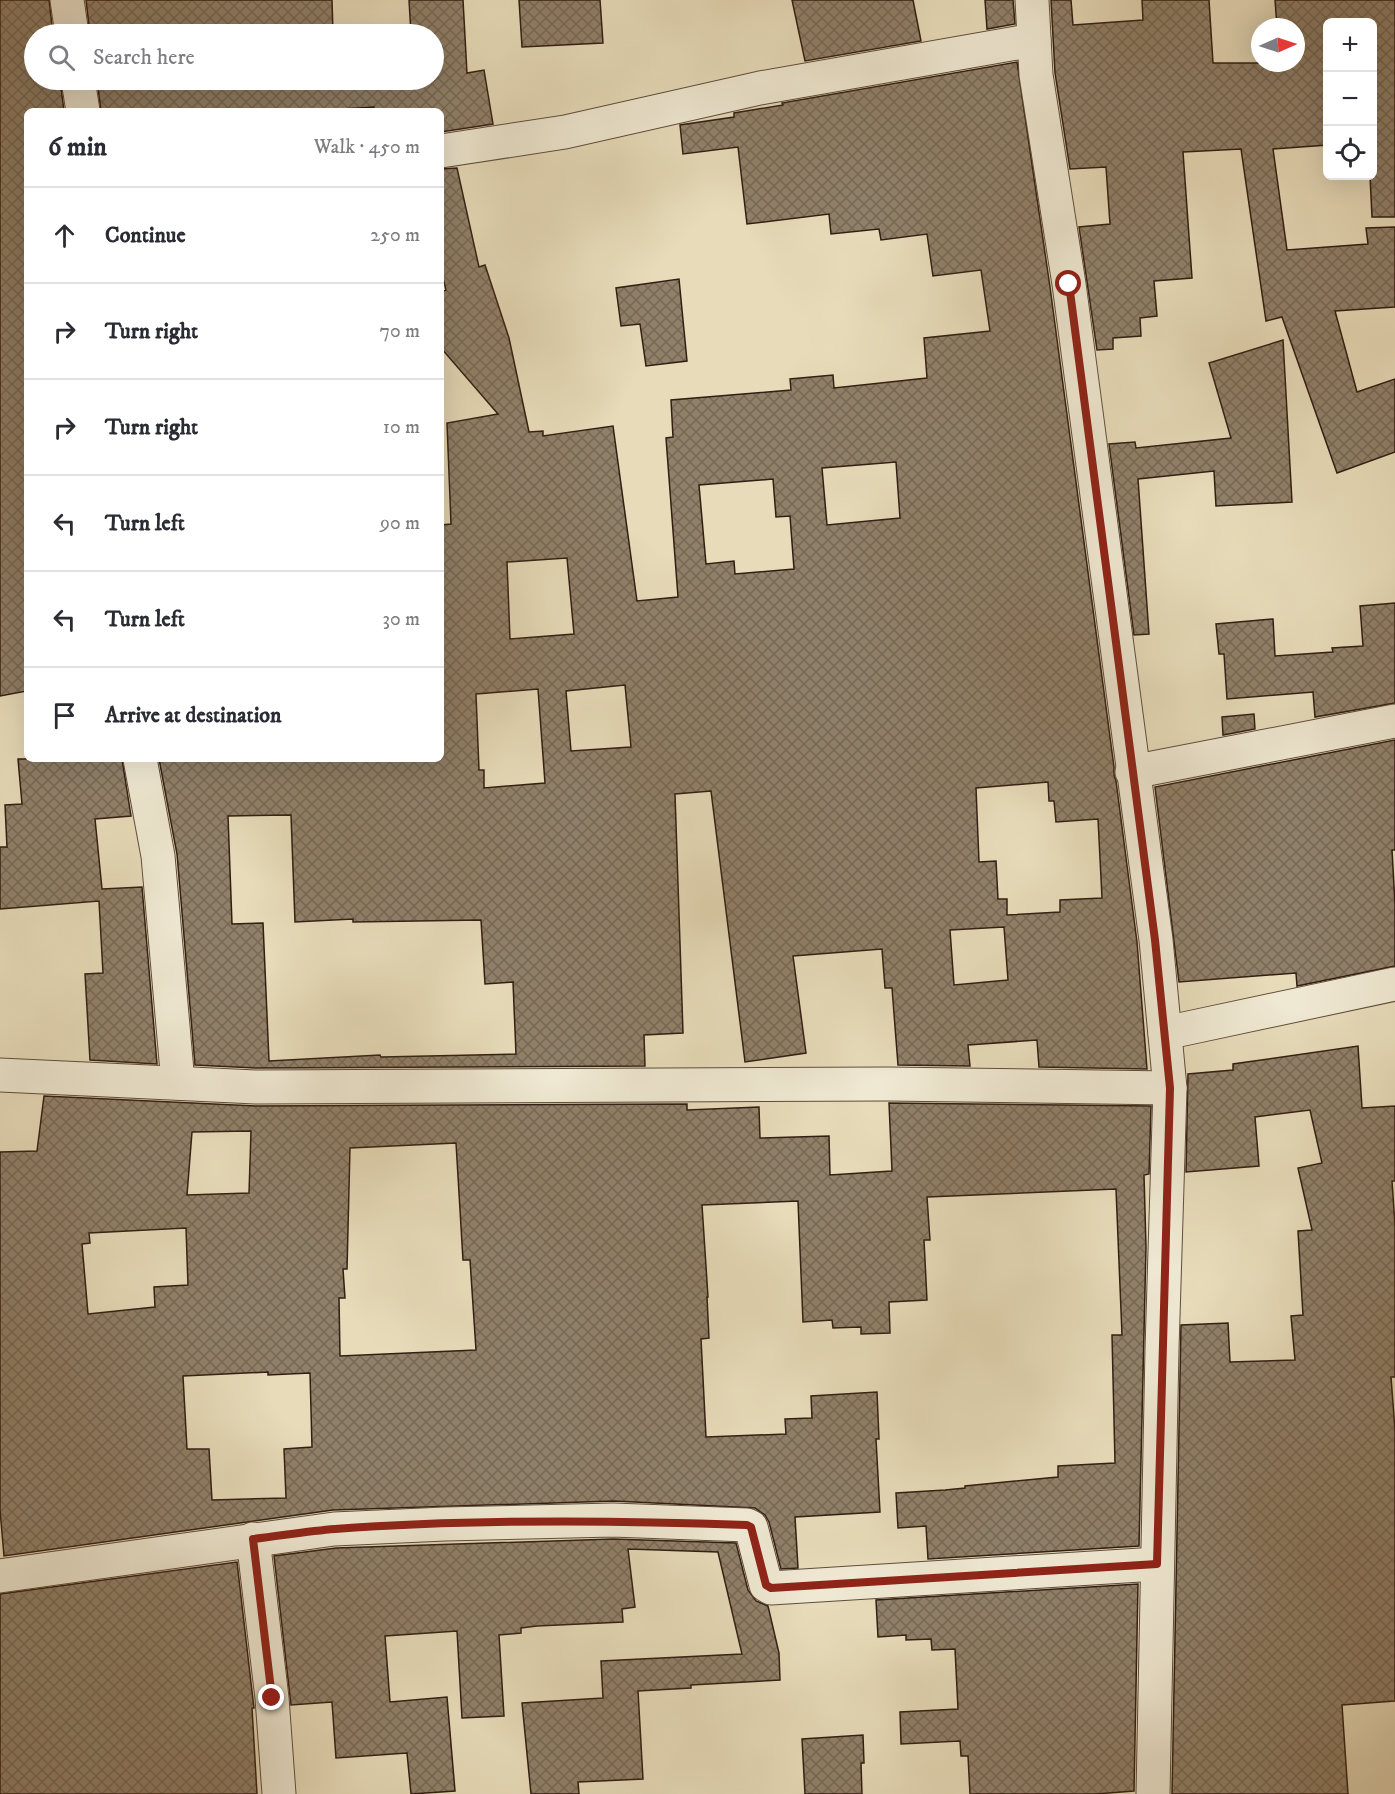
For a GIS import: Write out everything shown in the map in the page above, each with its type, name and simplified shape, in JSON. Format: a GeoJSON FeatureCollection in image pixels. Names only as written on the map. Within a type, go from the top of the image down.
{"type":"FeatureCollection","features":[{"type":"Feature","properties":{"kind":"street"},"geometry":{"type":"LineString","coordinates":[[67,0],[71,24]]}},
{"type":"Feature","properties":{"kind":"street"},"geometry":{"type":"LineString","coordinates":[[1032,0],[1036,75],[1069,284],[1155,940],[1170,1088],[1153,1794]]}},
{"type":"Feature","properties":{"kind":"street"},"geometry":{"type":"LineString","coordinates":[[444,151],[565,132],[760,88],[1034,40]]}},
{"type":"Feature","properties":{"kind":"street"},"geometry":{"type":"LineString","coordinates":[[80,90],[83,108]]}},
{"type":"Feature","properties":{"kind":"street"},"geometry":{"type":"LineString","coordinates":[[1132,772],[1395,721]]}},
{"type":"Feature","properties":{"kind":"street"},"geometry":{"type":"LineString","coordinates":[[141,762],[158,856],[178,1083]]}},
{"type":"Feature","properties":{"kind":"street"},"geometry":{"type":"LineString","coordinates":[[1165,1033],[1395,984]]}},
{"type":"Feature","properties":{"kind":"street"},"geometry":{"type":"LineString","coordinates":[[0,1075],[256,1087],[888,1084],[1170,1088]]}},
{"type":"Feature","properties":{"kind":"street"},"geometry":{"type":"LineString","coordinates":[[0,1576],[334,1529],[613,1520],[747,1525],[751,1527],[766,1585],[771,1588],[1157,1564]]}},
{"type":"Feature","properties":{"kind":"street"},"geometry":{"type":"LineString","coordinates":[[253,1539],[272,1698],[279,1794]]}},
{"type":"Feature","properties":{"kind":"building"},"geometry":{"type":"Polygon","coordinates":[[[0,0],[49,0],[52,24],[24,24],[24,90],[61,90],[64,108],[24,108],[24,692],[0,696],[0,0]]]}},
{"type":"Feature","properties":{"kind":"building"},"geometry":{"type":"Polygon","coordinates":[[[86,0],[332,0],[333,24],[89,24],[86,0]]]}},
{"type":"Feature","properties":{"kind":"building"},"geometry":{"type":"Polygon","coordinates":[[[409,0],[463,0],[467,73],[484,70],[493,124],[444,132],[444,108],[101,108],[98,90],[444,90],[444,24],[410,24],[409,0]]]}},
{"type":"Feature","properties":{"kind":"building"},"geometry":{"type":"Polygon","coordinates":[[[519,0],[600,0],[603,43],[522,47],[519,0]]]}},
{"type":"Feature","properties":{"kind":"building"},"geometry":{"type":"Polygon","coordinates":[[[792,0],[913,0],[921,41],[805,61],[792,0]]]}},
{"type":"Feature","properties":{"kind":"building"},"geometry":{"type":"Polygon","coordinates":[[[985,0],[1013,0],[1015,24],[987,29],[985,0]]]}},
{"type":"Feature","properties":{"kind":"building"},"geometry":{"type":"Polygon","coordinates":[[[1051,0],[1071,0],[1073,25],[1143,20],[1142,0],[1209,0],[1213,63],[1251,63],[1251,72],[1305,72],[1305,18],[1276,18],[1275,0],[1395,0],[1395,217],[1372,217],[1370,180],[1377,180],[1377,18],[1323,18],[1323,145],[1273,149],[1287,250],[1368,244],[1366,228],[1395,227],[1395,307],[1335,311],[1357,392],[1395,379],[1395,452],[1337,473],[1282,317],[1266,321],[1241,149],[1183,152],[1192,278],[1154,281],[1157,316],[1140,318],[1141,336],[1113,338],[1113,349],[1097,350],[1079,227],[1110,224],[1106,167],[1070,169],[1055,73],[1051,0]]]}},
{"type":"Feature","properties":{"kind":"building"},"geometry":{"type":"Polygon","coordinates":[[[1017,62],[1050,287],[1137,942],[1147,1069],[1039,1067],[1037,1040],[968,1045],[970,1066],[898,1065],[892,988],[885,988],[882,949],[793,956],[806,1053],[745,1062],[711,791],[675,794],[683,1033],[644,1035],[645,1066],[256,1068],[195,1065],[177,854],[160,762],[444,762],[444,525],[451,524],[447,423],[498,414],[444,351],[444,291],[446,290],[444,282],[444,169],[457,168],[479,267],[485,265],[509,338],[529,432],[543,431],[543,436],[613,426],[637,601],[678,597],[666,438],[673,437],[671,400],[791,390],[790,379],[833,375],[834,388],[927,378],[924,338],[990,331],[981,270],[933,276],[927,234],[881,240],[879,229],[831,234],[829,214],[747,224],[738,147],[683,154],[680,125],[734,117],[734,113],[783,105],[782,103],[1017,62]],[[896,462],[822,468],[827,525],[900,518],[896,462]],[[773,479],[699,485],[706,564],[734,561],[735,574],[794,569],[790,516],[776,517],[773,479]],[[567,558],[507,562],[510,639],[574,634],[567,558]],[[625,685],[566,691],[571,751],[631,747],[625,685]],[[538,689],[476,694],[479,770],[484,770],[484,788],[545,783],[538,689]],[[1048,782],[976,788],[979,862],[996,861],[998,899],[1007,899],[1007,915],[1060,912],[1060,900],[1102,898],[1098,819],[1056,822],[1054,801],[1049,801],[1048,782]],[[291,815],[228,816],[232,924],[263,923],[269,1061],[380,1055],[381,1057],[516,1054],[513,982],[485,984],[481,920],[353,922],[353,919],[295,922],[291,815]],[[1004,927],[950,930],[954,985],[1008,980],[1004,927]]]}},
{"type":"Feature","properties":{"kind":"building"},"geometry":{"type":"Polygon","coordinates":[[[679,279],[687,361],[646,366],[640,324],[621,326],[616,288],[679,279]]]}},
{"type":"Feature","properties":{"kind":"building"},"geometry":{"type":"Polygon","coordinates":[[[1283,340],[1292,502],[1216,506],[1214,471],[1138,479],[1149,634],[1134,635],[1109,444],[1135,442],[1136,448],[1231,438],[1209,363],[1283,340]]]}},
{"type":"Feature","properties":{"kind":"building"},"geometry":{"type":"Polygon","coordinates":[[[1395,603],[1395,703],[1315,717],[1313,692],[1227,699],[1224,654],[1219,654],[1216,624],[1273,619],[1275,656],[1333,652],[1332,648],[1363,646],[1360,606],[1395,603]]]}},
{"type":"Feature","properties":{"kind":"building"},"geometry":{"type":"Polygon","coordinates":[[[1254,714],[1255,729],[1223,735],[1222,717],[1254,714]]]}},
{"type":"Feature","properties":{"kind":"building"},"geometry":{"type":"Polygon","coordinates":[[[1395,740],[1395,850],[1392,850],[1395,966],[1297,986],[1296,973],[1179,982],[1155,787],[1395,740]]]}},
{"type":"Feature","properties":{"kind":"building"},"geometry":{"type":"Polygon","coordinates":[[[18,759],[24,759],[24,762],[122,762],[131,816],[95,819],[102,889],[142,887],[157,1064],[90,1060],[85,974],[103,973],[99,901],[0,909],[0,847],[7,847],[5,805],[22,804],[18,759]]]}},
{"type":"Feature","properties":{"kind":"building"},"geometry":{"type":"Polygon","coordinates":[[[1358,1046],[1362,1108],[1395,1106],[1395,1181],[1392,1181],[1395,1225],[1395,1377],[1391,1377],[1395,1430],[1395,1701],[1342,1705],[1348,1794],[1172,1794],[1181,1325],[1228,1323],[1230,1362],[1295,1360],[1291,1316],[1303,1315],[1298,1231],[1312,1230],[1298,1168],[1322,1163],[1310,1110],[1255,1117],[1259,1166],[1186,1172],[1188,1074],[1233,1070],[1233,1064],[1358,1046]]]}},
{"type":"Feature","properties":{"kind":"building"},"geometry":{"type":"Polygon","coordinates":[[[44,1096],[256,1106],[687,1104],[687,1110],[759,1107],[760,1138],[829,1136],[830,1175],[892,1171],[889,1103],[1151,1106],[1149,1174],[1144,1175],[1146,1247],[1139,1546],[928,1559],[926,1526],[898,1528],[896,1493],[945,1490],[1058,1477],[1058,1466],[1115,1463],[1112,1335],[1122,1335],[1116,1189],[927,1197],[930,1240],[924,1240],[927,1300],[889,1302],[890,1333],[861,1334],[861,1327],[833,1328],[832,1320],[803,1322],[798,1201],[702,1205],[709,1338],[701,1339],[706,1437],[786,1434],[785,1419],[812,1418],[811,1396],[877,1392],[879,1439],[876,1439],[880,1512],[795,1517],[798,1568],[781,1569],[769,1522],[765,1515],[755,1508],[614,1501],[333,1510],[4,1556],[0,1510],[0,1152],[37,1151],[44,1096]],[[251,1131],[192,1132],[187,1195],[249,1193],[251,1131]],[[456,1143],[350,1148],[347,1269],[343,1269],[345,1298],[339,1298],[340,1356],[476,1350],[470,1260],[463,1260],[456,1143]],[[186,1228],[89,1233],[90,1243],[82,1244],[88,1314],[155,1307],[154,1287],[188,1285],[186,1228]],[[268,1372],[183,1376],[187,1449],[209,1449],[212,1500],[286,1498],[284,1449],[312,1447],[310,1373],[268,1375],[268,1372]]]}},
{"type":"Feature","properties":{"kind":"building"},"geometry":{"type":"Polygon","coordinates":[[[613,1539],[736,1543],[748,1590],[756,1601],[768,1606],[779,1653],[780,1680],[691,1685],[691,1688],[638,1691],[643,1779],[578,1782],[579,1794],[531,1794],[522,1703],[603,1698],[601,1661],[742,1654],[718,1552],[628,1549],[635,1607],[622,1609],[623,1622],[537,1626],[521,1628],[521,1633],[499,1635],[504,1716],[462,1718],[457,1631],[385,1636],[390,1702],[447,1697],[455,1791],[411,1794],[407,1753],[336,1758],[332,1702],[291,1705],[274,1556],[336,1548],[613,1539]]]}},
{"type":"Feature","properties":{"kind":"building"},"geometry":{"type":"Polygon","coordinates":[[[237,1562],[254,1708],[252,1708],[257,1794],[0,1794],[0,1594],[237,1562]]]}},
{"type":"Feature","properties":{"kind":"building"},"geometry":{"type":"Polygon","coordinates":[[[1138,1584],[1134,1791],[1096,1794],[970,1794],[968,1756],[961,1756],[960,1741],[901,1744],[900,1712],[958,1709],[955,1649],[932,1650],[931,1639],[906,1640],[906,1635],[878,1637],[876,1600],[1138,1584]]]}},
{"type":"Feature","properties":{"kind":"building"},"geometry":{"type":"Polygon","coordinates":[[[863,1735],[862,1794],[805,1794],[802,1739],[863,1735]]]}},
{"type":"Feature","properties":{"kind":"route"},"geometry":{"type":"LineString","coordinates":[[272,1698],[253,1539],[334,1529],[445,1524],[613,1520],[747,1525],[751,1527],[766,1585],[771,1588],[1157,1564],[1170,1088],[1155,940],[1069,284]]}}]}
